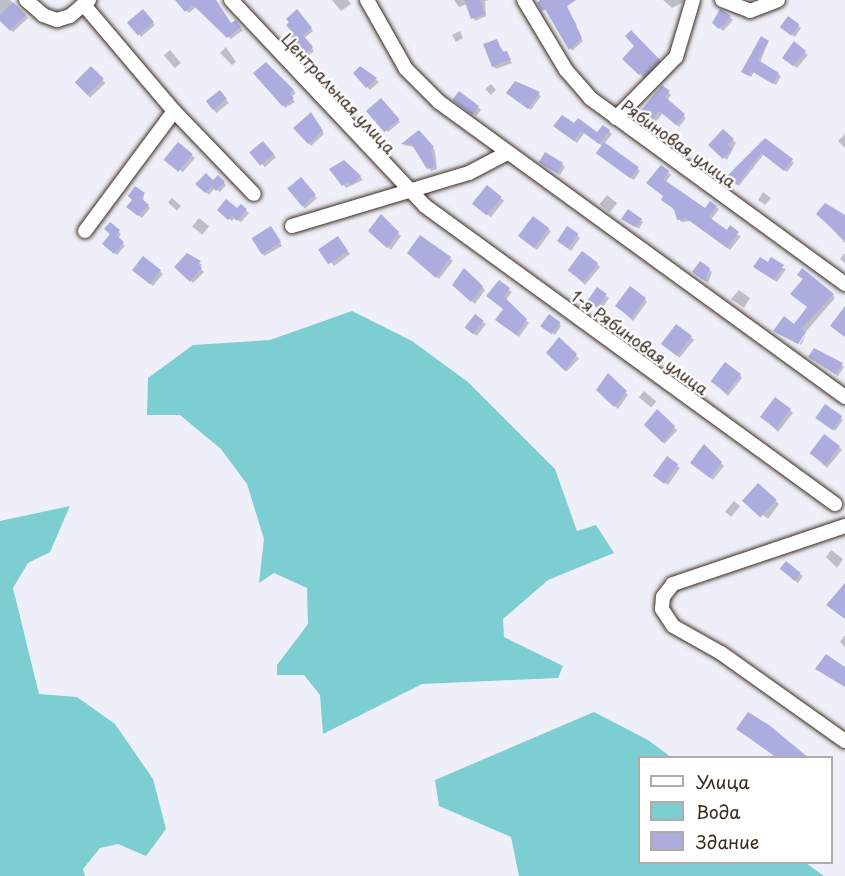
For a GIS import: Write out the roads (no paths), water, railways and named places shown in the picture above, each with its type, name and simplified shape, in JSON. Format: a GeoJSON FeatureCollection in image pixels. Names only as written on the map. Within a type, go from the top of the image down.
{"type":"FeatureCollection","features":[{"type":"Feature","properties":{"kind":"street"},"geometry":{"type":"LineString","coordinates":[[26,0],[52,19],[70,16],[87,2],[174,111],[254,194]]}},
{"type":"Feature","properties":{"kind":"street","name":"Центральная улица"},"geometry":{"type":"LineString","coordinates":[[231,0],[408,191],[425,206]]}},
{"type":"Feature","properties":{"kind":"street"},"geometry":{"type":"LineString","coordinates":[[368,0],[406,69],[439,102],[845,397]]}},
{"type":"Feature","properties":{"kind":"street","name":"Рябиновая улица"},"geometry":{"type":"LineString","coordinates":[[524,0],[566,70],[616,118],[845,284]]}},
{"type":"Feature","properties":{"kind":"street"},"geometry":{"type":"LineString","coordinates":[[616,118],[674,60],[693,0]]}},
{"type":"Feature","properties":{"kind":"street"},"geometry":{"type":"LineString","coordinates":[[722,0],[750,11],[781,1]]}},
{"type":"Feature","properties":{"kind":"street"},"geometry":{"type":"LineString","coordinates":[[85,231],[174,111]]}},
{"type":"Feature","properties":{"kind":"street"},"geometry":{"type":"LineString","coordinates":[[292,226],[477,170],[507,153]]}},
{"type":"Feature","properties":{"kind":"street","name":"1-я Рябиновая улица"},"geometry":{"type":"LineString","coordinates":[[425,206],[835,504]]}},
{"type":"Feature","properties":{"kind":"street"},"geometry":{"type":"LineString","coordinates":[[845,526],[673,584],[663,597],[662,609],[673,626],[721,653],[845,741]]}},
{"type":"Feature","properties":{"kind":"water"},"geometry":{"type":"Polygon","coordinates":[[[352,311],[412,341],[468,382],[555,469],[577,531],[596,525],[614,553],[548,580],[503,619],[504,637],[563,666],[558,678],[422,684],[323,734],[320,695],[304,675],[277,675],[277,665],[308,624],[307,588],[274,573],[259,583],[264,539],[247,484],[221,449],[180,415],[147,415],[148,378],[193,345],[270,340],[352,311]]]}},
{"type":"Feature","properties":{"kind":"water"},"geometry":{"type":"Polygon","coordinates":[[[70,506],[50,552],[28,563],[13,588],[39,694],[77,697],[115,724],[153,779],[166,829],[146,856],[118,844],[100,848],[83,869],[85,876],[0,876],[0,521],[70,506]]]}},
{"type":"Feature","properties":{"kind":"water"},"geometry":{"type":"Polygon","coordinates":[[[594,712],[648,740],[670,756],[638,756],[638,864],[807,864],[824,876],[519,876],[511,837],[439,806],[435,780],[594,712]]]}}]}
